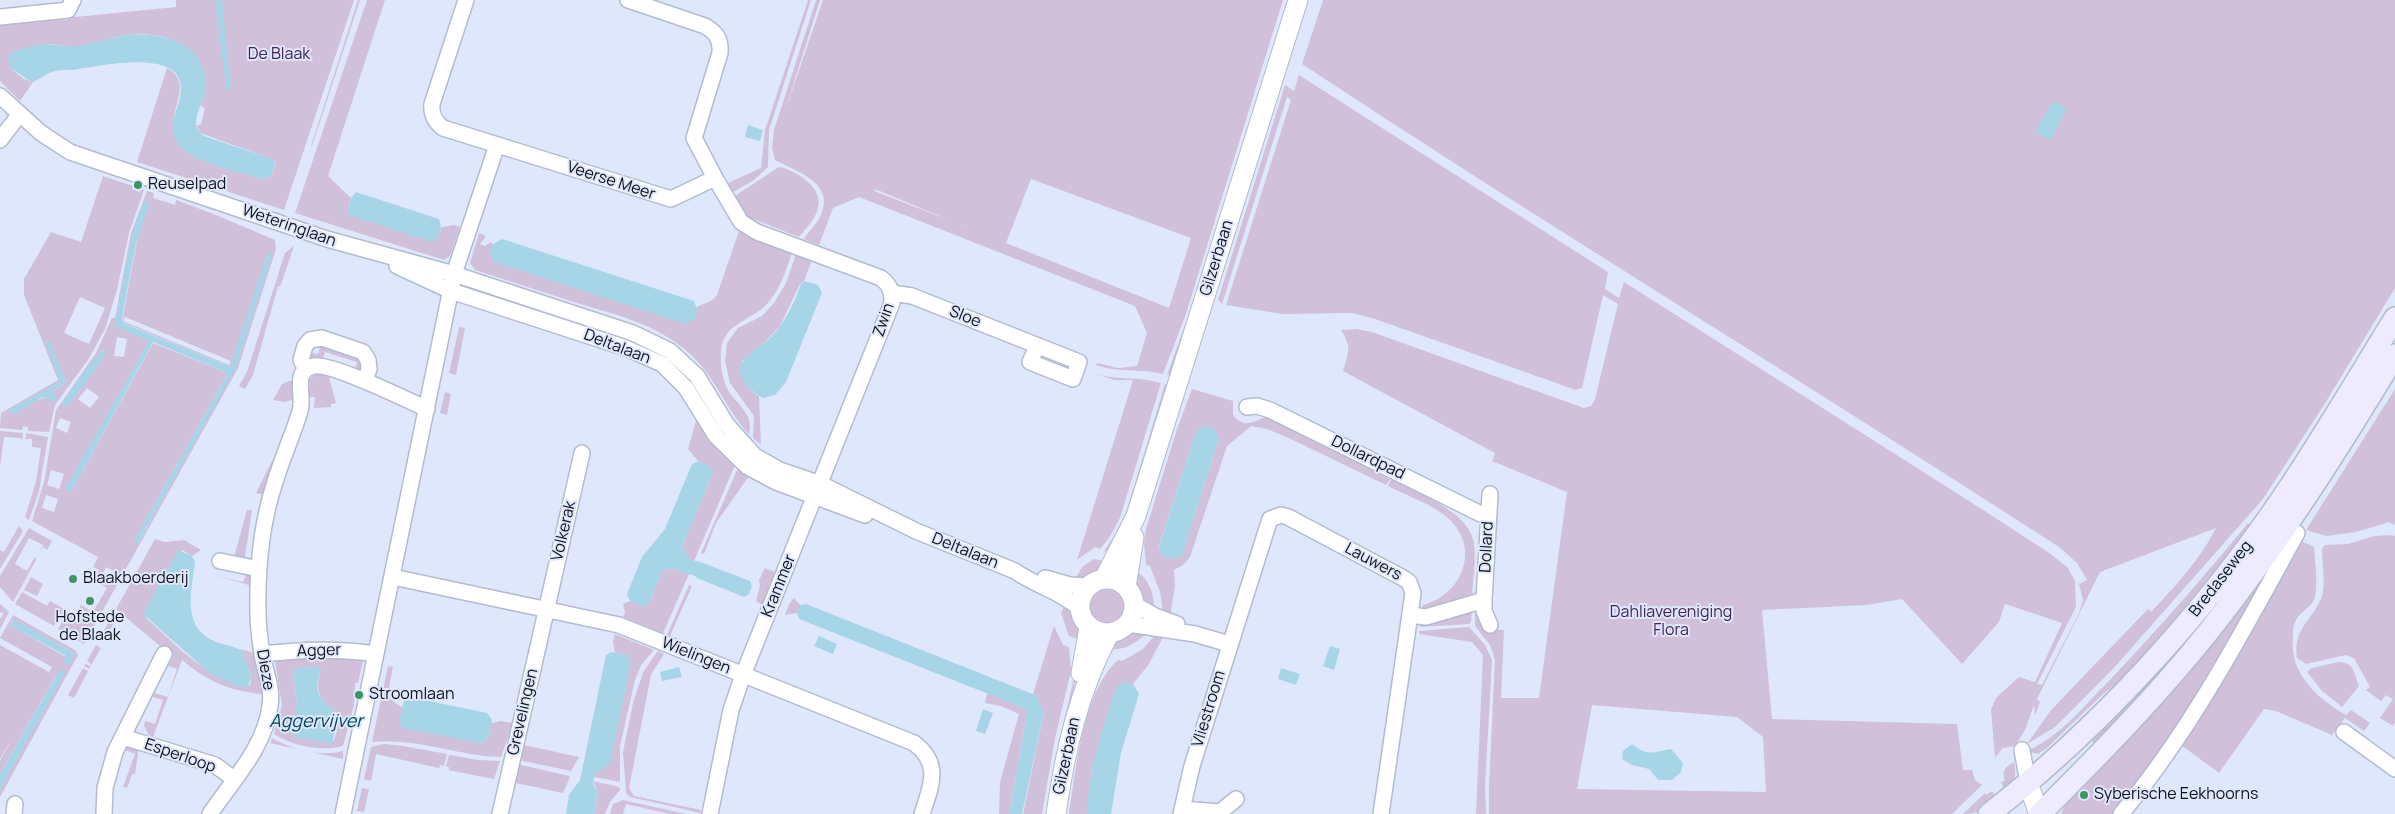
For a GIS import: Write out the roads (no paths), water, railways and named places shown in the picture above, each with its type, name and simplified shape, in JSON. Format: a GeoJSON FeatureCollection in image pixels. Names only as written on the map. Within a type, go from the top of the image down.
{"type":"FeatureCollection","features":[{"type":"Feature","properties":{"kind":"main road","name":"Bredaseweg"},"geometry":{"type":"LineString","coordinates":[[2028,783],[2111,704],[2216,587],[2283,496],[2389,341],[2395,318]]}},
{"type":"Feature","properties":{"kind":"main road","name":"Bredaseweg"},"geometry":{"type":"LineString","coordinates":[[2039,814],[2120,734],[2180,666],[2236,597],[2312,488],[2395,355]]}},
{"type":"Feature","properties":{"kind":"main road"},"geometry":{"type":"LineString","coordinates":[[1989,814],[2028,783]]}},
{"type":"Feature","properties":{"kind":"street"},"geometry":{"type":"LineString","coordinates":[[0,17],[68,10],[73,0]]}},
{"type":"Feature","properties":{"kind":"street","name":"Veerse Meer"},"geometry":{"type":"LineString","coordinates":[[466,0],[431,109],[434,119],[443,128],[663,198],[671,199],[715,178]]}},
{"type":"Feature","properties":{"kind":"street"},"geometry":{"type":"LineString","coordinates":[[628,0],[697,23],[710,29],[717,36],[720,53],[694,138],[715,178]]}},
{"type":"Feature","properties":{"kind":"street","name":"Gilzerbaan"},"geometry":{"type":"LineString","coordinates":[[1130,595],[1129,562],[1136,516],[1298,0]]}},
{"type":"Feature","properties":{"kind":"street","name":"Weteringlaan"},"geometry":{"type":"LineString","coordinates":[[0,96],[41,133],[70,152],[362,250],[454,274]]}},
{"type":"Feature","properties":{"kind":"street"},"geometry":{"type":"LineString","coordinates":[[0,140],[20,115]]}},
{"type":"Feature","properties":{"kind":"street"},"geometry":{"type":"LineString","coordinates":[[343,814],[454,274],[497,145]]}},
{"type":"Feature","properties":{"kind":"street","name":"Zwin"},"geometry":{"type":"LineString","coordinates":[[715,178],[741,222],[766,235],[882,278],[888,284],[892,293],[892,303],[818,491]]}},
{"type":"Feature","properties":{"kind":"street","name":"Deltalaan"},"geometry":{"type":"LineString","coordinates":[[362,250],[451,291],[626,348],[662,364],[686,388],[716,436],[748,467],[776,482],[818,491]]}},
{"type":"Feature","properties":{"kind":"street","name":"Deltalaan"},"geometry":{"type":"LineString","coordinates":[[454,274],[633,333],[670,351],[697,376],[727,425],[755,456],[818,491],[1015,571],[1059,582],[1096,583]]}},
{"type":"Feature","properties":{"kind":"street","name":"Sloe"},"geometry":{"type":"LineString","coordinates":[[892,293],[912,296],[1037,346]]}},
{"type":"Feature","properties":{"kind":"street","name":"Dieze"},"geometry":{"type":"LineString","coordinates":[[210,814],[256,746],[266,726],[269,712],[270,685],[262,654],[258,615],[259,569],[263,529],[274,484],[301,410],[300,382],[306,369],[301,360],[305,346],[310,340],[322,338],[363,352],[368,360],[369,369],[365,381]]}},
{"type":"Feature","properties":{"kind":"street"},"geometry":{"type":"LineString","coordinates":[[306,369],[315,366],[326,367],[365,381],[427,409]]}},
{"type":"Feature","properties":{"kind":"street","name":"Dollardpad"},"geometry":{"type":"LineString","coordinates":[[1247,407],[1257,406],[1270,410],[1487,518]]}},
{"type":"Feature","properties":{"kind":"street","name":"Volkerak"},"geometry":{"type":"LineString","coordinates":[[547,610],[582,453]]}},
{"type":"Feature","properties":{"kind":"street","name":"Krammer"},"geometry":{"type":"LineString","coordinates":[[743,675],[818,491]]}},
{"type":"Feature","properties":{"kind":"street","name":"Dollard"},"geometry":{"type":"LineString","coordinates":[[1490,494],[1487,518],[1489,521],[1484,600],[1484,611],[1490,625]]}},
{"type":"Feature","properties":{"kind":"street","name":"Lauwers"},"geometry":{"type":"LineString","coordinates":[[1229,644],[1270,519],[1281,515],[1409,582],[1413,593],[1411,615],[1381,814]]}},
{"type":"Feature","properties":{"kind":"street","name":"Gilzerbaan"},"geometry":{"type":"LineString","coordinates":[[1096,583],[1116,558],[1127,530],[1136,516]]}},
{"type":"Feature","properties":{"kind":"street"},"geometry":{"type":"LineString","coordinates":[[2121,814],[2180,734],[2214,680],[2297,533]]}},
{"type":"Feature","properties":{"kind":"street"},"geometry":{"type":"LineString","coordinates":[[220,561],[259,569]]}},
{"type":"Feature","properties":{"kind":"street","name":"Deltalaan"},"geometry":{"type":"LineString","coordinates":[[1015,571],[1026,579],[1066,596],[1079,608]]}},
{"type":"Feature","properties":{"kind":"street","name":"Wielingen"},"geometry":{"type":"LineString","coordinates":[[393,577],[619,624],[914,742],[924,750],[931,764],[932,781],[922,814]]}},
{"type":"Feature","properties":{"kind":"street"},"geometry":{"type":"LineString","coordinates":[[1130,595],[1133,614],[1128,624],[1122,630],[1109,634],[1096,632],[1084,622],[1079,608],[1082,594],[1096,583],[1114,580],[1155,616],[1179,624],[1195,634]]}},
{"type":"Feature","properties":{"kind":"street"},"geometry":{"type":"LineString","coordinates":[[1411,615],[1426,617],[1484,600]]}},
{"type":"Feature","properties":{"kind":"street","name":"Grevelingen"},"geometry":{"type":"LineString","coordinates":[[500,814],[547,610]]}},
{"type":"Feature","properties":{"kind":"street"},"geometry":{"type":"LineString","coordinates":[[1128,624],[1195,634],[1229,644]]}},
{"type":"Feature","properties":{"kind":"street","name":"Gilzerbaan"},"geometry":{"type":"LineString","coordinates":[[1080,699],[1078,689],[1090,628]]}},
{"type":"Feature","properties":{"kind":"street","name":"Gilzerbaan"},"geometry":{"type":"LineString","coordinates":[[1056,814],[1061,779],[1080,699],[1093,664],[1109,634]]}},
{"type":"Feature","properties":{"kind":"street","name":"Vliestroom"},"geometry":{"type":"LineString","coordinates":[[1229,644],[1192,766],[1181,812],[1221,813],[1236,799]]}},
{"type":"Feature","properties":{"kind":"street","name":"Agger"},"geometry":{"type":"LineString","coordinates":[[262,654],[313,649],[350,650],[376,654]]}},
{"type":"Feature","properties":{"kind":"street","name":"Esperloop"},"geometry":{"type":"LineString","coordinates":[[104,814],[105,788],[115,752],[164,654]]}},
{"type":"Feature","properties":{"kind":"street"},"geometry":{"type":"LineString","coordinates":[[710,814],[731,710],[743,675]]}},
{"type":"Feature","properties":{"kind":"street"},"geometry":{"type":"LineString","coordinates":[[2344,732],[2395,769]]}},
{"type":"Feature","properties":{"kind":"street","name":"Esperloop"},"geometry":{"type":"LineString","coordinates":[[123,737],[215,765],[234,779]]}},
{"type":"Feature","properties":{"kind":"street"},"geometry":{"type":"LineString","coordinates":[[2022,750],[2028,783]]}},
{"type":"Feature","properties":{"kind":"street","name":"Bredaseweg"},"geometry":{"type":"LineString","coordinates":[[2028,783],[2039,814]]}},
{"type":"Feature","properties":{"kind":"water"},"geometry":{"type":"Polygon","coordinates":[[[215,0],[222,0],[231,89],[226,89],[215,0]]]}},
{"type":"Feature","properties":{"kind":"water"},"geometry":{"type":"Polygon","coordinates":[[[127,35],[168,38],[191,50],[199,59],[204,72],[206,87],[196,119],[197,130],[204,136],[270,158],[276,162],[271,176],[261,179],[218,167],[196,158],[180,146],[175,139],[173,124],[181,88],[177,76],[168,68],[138,62],[121,63],[76,70],[55,71],[32,82],[10,68],[8,55],[23,48],[46,44],[74,47],[127,35]]]}},
{"type":"Feature","properties":{"kind":"water"},"geometry":{"type":"Polygon","coordinates":[[[2053,101],[2067,109],[2050,140],[2035,132],[2053,101]]]}},
{"type":"Feature","properties":{"kind":"water"},"geometry":{"type":"Polygon","coordinates":[[[748,125],[763,130],[760,141],[745,137],[748,125]]]}},
{"type":"Feature","properties":{"kind":"water"},"geometry":{"type":"Polygon","coordinates":[[[356,192],[439,219],[441,230],[439,235],[432,242],[348,215],[351,198],[356,192]]]}},
{"type":"Feature","properties":{"kind":"water"},"geometry":{"type":"Polygon","coordinates":[[[147,200],[149,204],[136,243],[122,318],[123,323],[230,367],[267,255],[271,252],[272,255],[235,370],[137,544],[134,542],[135,539],[228,373],[153,342],[72,490],[69,492],[65,489],[149,341],[116,325],[128,255],[137,219],[142,206],[147,200]]]}},
{"type":"Feature","properties":{"kind":"water"},"geometry":{"type":"Polygon","coordinates":[[[502,239],[694,301],[697,310],[695,319],[685,324],[494,262],[489,253],[492,245],[502,239]]]}},
{"type":"Feature","properties":{"kind":"water"},"geometry":{"type":"Polygon","coordinates":[[[804,281],[818,285],[822,293],[786,382],[775,395],[763,398],[747,386],[741,377],[739,368],[749,355],[770,338],[780,326],[804,281]]]}},
{"type":"Feature","properties":{"kind":"water"},"geometry":{"type":"Polygon","coordinates":[[[49,340],[66,382],[52,392],[57,398],[54,402],[43,397],[14,414],[10,413],[11,409],[60,382],[45,341],[49,340]]]}},
{"type":"Feature","properties":{"kind":"water"},"geometry":{"type":"Polygon","coordinates":[[[107,349],[105,355],[70,404],[63,408],[62,404],[83,374],[95,358],[107,349]]]}},
{"type":"Feature","properties":{"kind":"water"},"geometry":{"type":"Polygon","coordinates":[[[1205,426],[1215,429],[1219,438],[1182,555],[1173,559],[1163,556],[1159,547],[1196,431],[1205,426]]]}},
{"type":"Feature","properties":{"kind":"water"},"geometry":{"type":"Polygon","coordinates":[[[699,461],[710,466],[713,473],[682,546],[689,559],[750,581],[752,586],[749,594],[744,597],[695,576],[670,568],[662,571],[649,603],[643,607],[630,601],[627,594],[642,557],[665,529],[692,464],[699,461]]]}},
{"type":"Feature","properties":{"kind":"water"},"geometry":{"type":"Polygon","coordinates":[[[178,550],[192,556],[195,562],[191,605],[192,616],[196,625],[202,633],[212,640],[242,651],[251,676],[248,688],[233,685],[206,670],[143,614],[178,550]]]}},
{"type":"Feature","properties":{"kind":"water"},"geometry":{"type":"Polygon","coordinates":[[[806,604],[1035,695],[1044,712],[1022,814],[1009,814],[1027,713],[1024,708],[799,619],[797,613],[800,605],[806,604]]]}},
{"type":"Feature","properties":{"kind":"water"},"geometry":{"type":"Polygon","coordinates":[[[14,619],[75,654],[69,665],[63,662],[66,656],[10,625],[14,619]]]}},
{"type":"Feature","properties":{"kind":"water"},"geometry":{"type":"Polygon","coordinates":[[[819,636],[837,644],[833,654],[814,646],[819,636]]]}},
{"type":"Feature","properties":{"kind":"water"},"geometry":{"type":"Polygon","coordinates":[[[1330,646],[1340,649],[1334,670],[1323,666],[1330,646]]]}},
{"type":"Feature","properties":{"kind":"water"},"geometry":{"type":"Polygon","coordinates":[[[611,652],[627,655],[631,662],[610,763],[595,774],[593,784],[598,792],[594,814],[566,814],[569,795],[580,780],[606,655],[611,652]]]}},
{"type":"Feature","properties":{"kind":"water","name":"Aggervijver"},"geometry":{"type":"Polygon","coordinates":[[[317,667],[321,671],[317,688],[319,694],[338,718],[332,744],[294,737],[292,732],[297,703],[293,671],[297,668],[317,667]]]}},
{"type":"Feature","properties":{"kind":"water"},"geometry":{"type":"Polygon","coordinates":[[[679,667],[682,677],[662,681],[660,672],[679,667]]]}},
{"type":"Feature","properties":{"kind":"water"},"geometry":{"type":"Polygon","coordinates":[[[1281,668],[1300,674],[1296,685],[1278,679],[1281,668]]]}},
{"type":"Feature","properties":{"kind":"water"},"geometry":{"type":"Polygon","coordinates":[[[60,669],[65,673],[0,790],[0,774],[60,669]]]}},
{"type":"Feature","properties":{"kind":"water"},"geometry":{"type":"Polygon","coordinates":[[[1125,682],[1134,685],[1139,694],[1121,753],[1111,814],[1087,814],[1090,782],[1101,734],[1116,687],[1125,682]]]}},
{"type":"Feature","properties":{"kind":"water"},"geometry":{"type":"Polygon","coordinates":[[[410,697],[487,713],[492,720],[488,738],[483,744],[402,728],[399,721],[404,700],[410,697]]]}},
{"type":"Feature","properties":{"kind":"water"},"geometry":{"type":"Polygon","coordinates":[[[983,709],[993,713],[985,734],[976,731],[983,709]]]}},
{"type":"Feature","properties":{"kind":"water"},"geometry":{"type":"Polygon","coordinates":[[[1632,744],[1647,752],[1671,749],[1683,763],[1681,772],[1672,780],[1658,780],[1649,769],[1632,765],[1622,759],[1623,751],[1632,744]]]}},
{"type":"Feature","properties":{"kind":"place","name":"Reuselpad"},"geometry":{"type":"Point","coordinates":[138,185]}},
{"type":"Feature","properties":{"kind":"place","name":"Blaakboerderij"},"geometry":{"type":"Point","coordinates":[73,579]}},
{"type":"Feature","properties":{"kind":"place","name":"Hofstede de Blaak"},"geometry":{"type":"Point","coordinates":[90,601]}},
{"type":"Feature","properties":{"kind":"place","name":"Stroomlaan"},"geometry":{"type":"Point","coordinates":[359,695]}},
{"type":"Feature","properties":{"kind":"place","name":"Syberische Eekhoorns"},"geometry":{"type":"Point","coordinates":[2084,795]}},
{"type":"Feature","properties":{"kind":"park label","name":"De Blaak"},"geometry":{"type":"Point","coordinates":[279,55]}},
{"type":"Feature","properties":{"kind":"park label","name":"Dahliavereniging Flora"},"geometry":{"type":"Point","coordinates":[1671,622]}}]}
